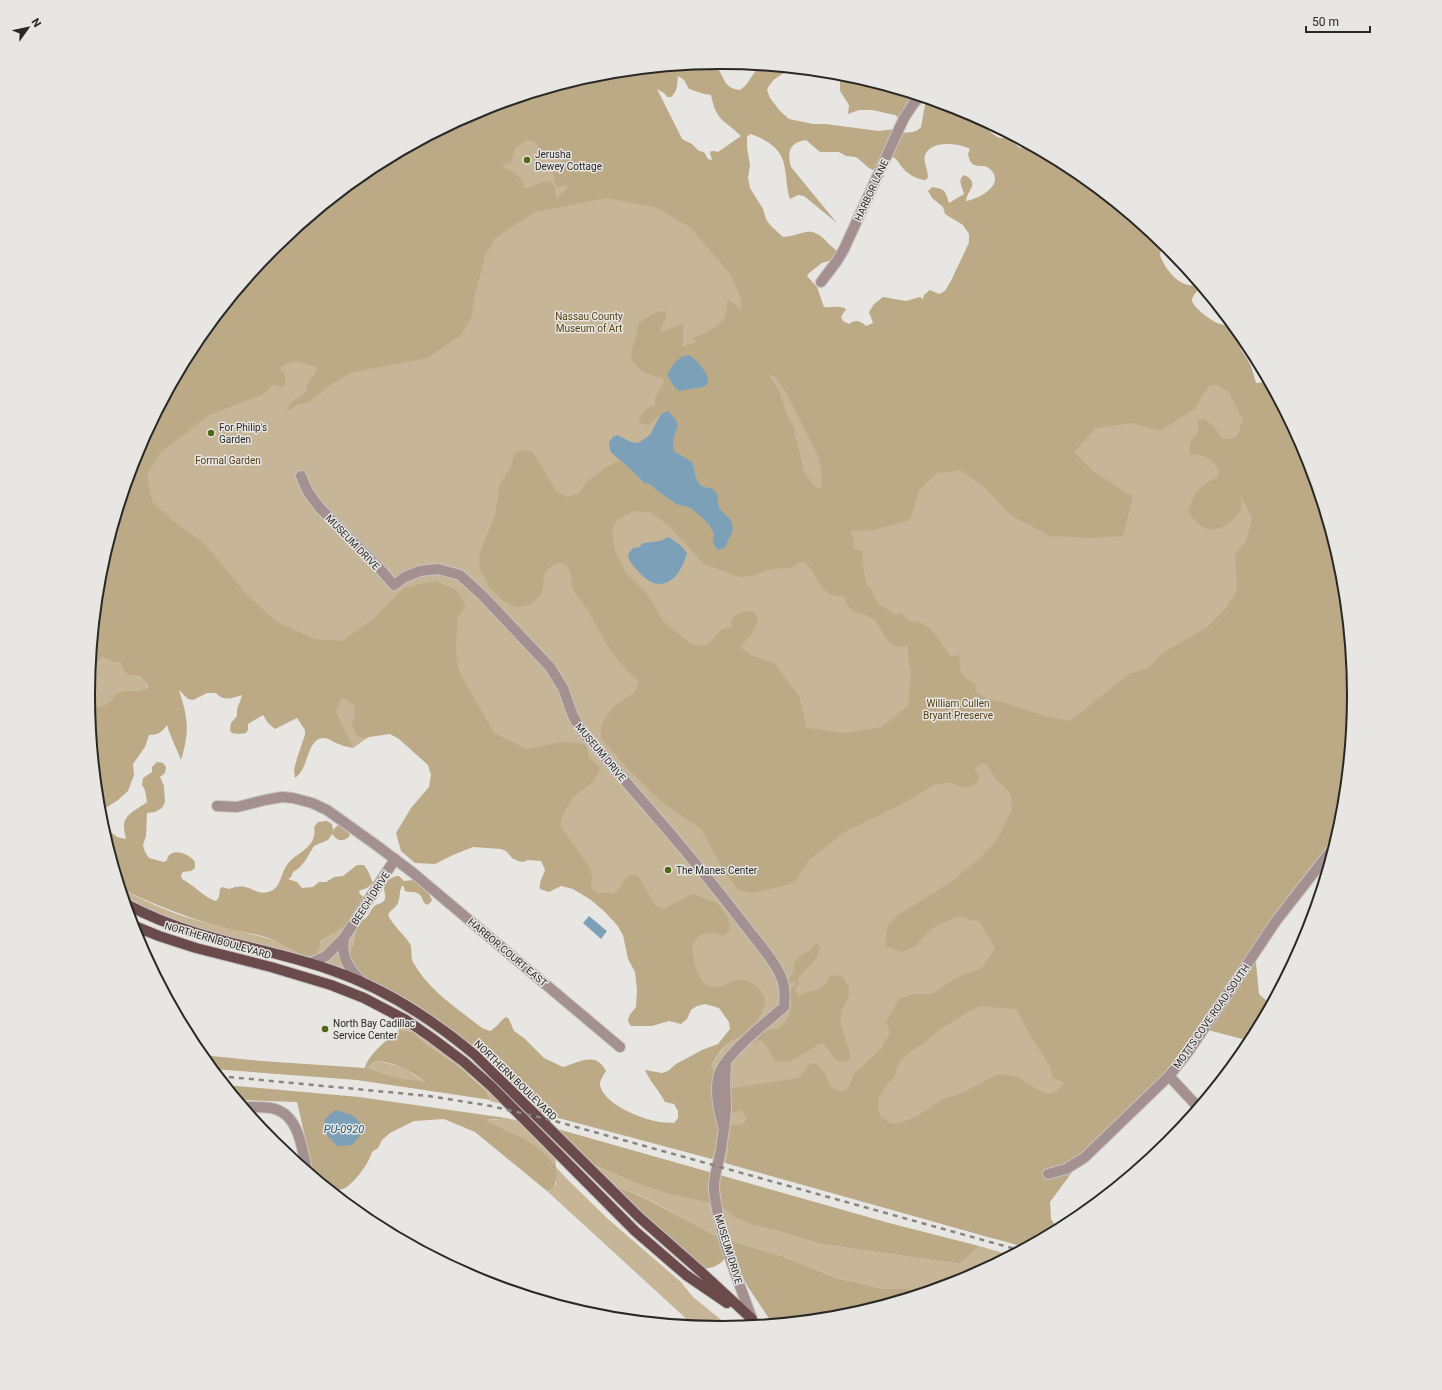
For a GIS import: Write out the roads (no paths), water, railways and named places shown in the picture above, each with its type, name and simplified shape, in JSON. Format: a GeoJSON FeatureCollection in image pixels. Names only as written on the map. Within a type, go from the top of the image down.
{"type":"FeatureCollection","features":[{"type":"Feature","properties":{"kind":"main road","name":"NORTHERN BOULEVARD"},"geometry":{"type":"LineString","coordinates":[[132,907],[152,917],[196,933],[311,963],[361,981],[412,1009],[454,1037],[475,1055],[640,1218],[698,1269],[749,1320]]}},
{"type":"Feature","properties":{"kind":"main road","name":"NORTHERN BOULEVARD"},"geometry":{"type":"LineString","coordinates":[[140,928],[196,948],[270,967],[331,985],[364,998],[406,1020],[458,1057],[486,1081],[635,1231],[661,1254],[686,1275],[748,1320]]}},
{"type":"Feature","properties":{"kind":"street","name":"HARBOR LANE"},"geometry":{"type":"LineString","coordinates":[[821,282],[844,249],[904,118],[917,100]]}},
{"type":"Feature","properties":{"kind":"street","name":"MUSEUM DRIVE"},"geometry":{"type":"LineString","coordinates":[[301,476],[308,492],[320,508],[380,569],[394,586],[405,577],[415,573],[438,569],[460,575],[482,595],[550,667],[563,688],[573,716],[581,730],[704,874],[776,967],[783,982],[785,995],[784,1007],[737,1049],[727,1060],[725,1076],[726,1110],[721,1150],[714,1185],[717,1210],[723,1234],[751,1320]]}},
{"type":"Feature","properties":{"kind":"street","name":"HARBOR COURT EAST"},"geometry":{"type":"LineString","coordinates":[[217,806],[237,807],[273,798],[293,798],[305,800],[327,810],[395,859],[530,969],[620,1047]]}},
{"type":"Feature","properties":{"kind":"street","name":"MOTTS COVE ROAD SOUTH"},"geometry":{"type":"LineString","coordinates":[[1048,1174],[1066,1169],[1084,1158],[1169,1076],[1188,1052],[1276,921],[1326,857]]}},
{"type":"Feature","properties":{"kind":"street","name":"BEECH DRIVE"},"geometry":{"type":"LineString","coordinates":[[311,963],[326,956],[344,938],[395,859]]}},
{"type":"Feature","properties":{"kind":"street"},"geometry":{"type":"LineString","coordinates":[[344,938],[344,957],[350,968],[361,981]]}},
{"type":"Feature","properties":{"kind":"street"},"geometry":{"type":"LineString","coordinates":[[1169,1076],[1195,1104]]}},
{"type":"Feature","properties":{"kind":"street"},"geometry":{"type":"LineString","coordinates":[[249,1107],[276,1109],[288,1116],[296,1131],[305,1163]]}},
{"type":"Feature","properties":{"kind":"water"},"geometry":{"type":"Polygon","coordinates":[[[689,355],[696,360],[705,372],[708,384],[703,387],[679,391],[675,388],[667,375],[678,360],[689,355]]]}},
{"type":"Feature","properties":{"kind":"water"},"geometry":{"type":"Polygon","coordinates":[[[668,411],[676,420],[678,426],[675,432],[673,444],[674,451],[692,462],[699,484],[713,489],[717,494],[719,508],[731,520],[733,530],[725,548],[717,550],[713,542],[714,534],[709,524],[691,508],[676,504],[650,484],[644,483],[610,451],[609,442],[613,437],[617,435],[631,442],[638,443],[650,435],[661,414],[668,411]]]}},
{"type":"Feature","properties":{"kind":"water"},"geometry":{"type":"Polygon","coordinates":[[[669,537],[680,545],[687,553],[680,570],[675,577],[669,582],[662,584],[655,583],[647,579],[639,572],[631,562],[628,554],[633,548],[639,547],[643,543],[660,541],[669,537]]]}},
{"type":"Feature","properties":{"kind":"water"},"geometry":{"type":"Polygon","coordinates":[[[589,916],[607,931],[601,939],[583,923],[589,916]]]}},
{"type":"Feature","properties":{"kind":"water","name":"PU-0920"},"geometry":{"type":"Polygon","coordinates":[[[335,1110],[355,1117],[363,1128],[360,1136],[352,1145],[337,1146],[326,1134],[324,1120],[335,1110]]]}},
{"type":"Feature","properties":{"kind":"railway"},"geometry":{"type":"LineString","coordinates":[[224,1077],[429,1096],[491,1106],[551,1120],[1013,1248]]}},
{"type":"Feature","properties":{"kind":"place","name":"Jerusha Dewey Cottage"},"geometry":{"type":"Point","coordinates":[527,160]}},
{"type":"Feature","properties":{"kind":"place","name":"For Philip's Garden"},"geometry":{"type":"Point","coordinates":[211,433]}},
{"type":"Feature","properties":{"kind":"place","name":"The Manes Center"},"geometry":{"type":"Point","coordinates":[668,870]}},
{"type":"Feature","properties":{"kind":"place","name":"North Bay Cadillac Service Center"},"geometry":{"type":"Point","coordinates":[325,1029]}},
{"type":"Feature","properties":{"kind":"park label","name":"Nassau County Museum of Art"},"geometry":{"type":"Point","coordinates":[589,322]}},
{"type":"Feature","properties":{"kind":"park label","name":"Formal Garden"},"geometry":{"type":"Point","coordinates":[228,460]}},
{"type":"Feature","properties":{"kind":"park label","name":"William Cullen Bryant Preserve"},"geometry":{"type":"Point","coordinates":[958,708]}}]}
